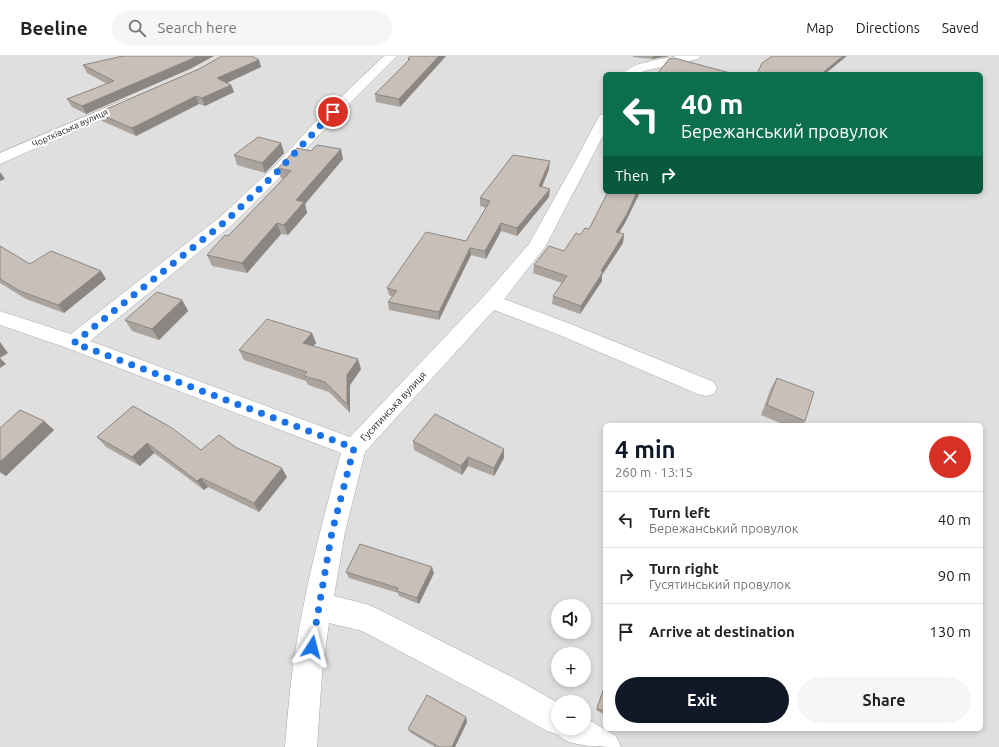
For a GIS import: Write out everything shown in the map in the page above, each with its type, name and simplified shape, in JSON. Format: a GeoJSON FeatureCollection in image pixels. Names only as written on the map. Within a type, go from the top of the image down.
{"type":"FeatureCollection","features":[{"type":"Feature","properties":{"kind":"street"},"geometry":{"type":"LineString","coordinates":[[74,343],[226,221],[278,171],[323,122],[390,56]]}},
{"type":"Feature","properties":{"kind":"street"},"geometry":{"type":"LineString","coordinates":[[633,72],[640,68],[694,56]]}},
{"type":"Feature","properties":{"kind":"street","name":"Чортківська вулиця"},"geometry":{"type":"LineString","coordinates":[[0,159],[138,98]]}},
{"type":"Feature","properties":{"kind":"street","name":"Гусятинська вулиця"},"geometry":{"type":"LineString","coordinates":[[301,747],[307,674],[318,606],[332,532],[354,448],[491,302],[536,247],[586,158],[603,122]]}},
{"type":"Feature","properties":{"kind":"street"},"geometry":{"type":"LineString","coordinates":[[491,302],[564,329],[706,388]]}},
{"type":"Feature","properties":{"kind":"street"},"geometry":{"type":"LineString","coordinates":[[0,318],[74,343],[354,448]]}},
{"type":"Feature","properties":{"kind":"street"},"geometry":{"type":"LineString","coordinates":[[318,606],[366,618],[551,716]]}},
{"type":"Feature","properties":{"kind":"street"},"geometry":{"type":"LineString","coordinates":[[584,735],[605,747]]}},
{"type":"Feature","properties":{"kind":"shaded area"},"geometry":{"type":"Polygon","coordinates":[[[0,56],[999,56],[999,747],[0,747],[0,56]]]}},
{"type":"Feature","properties":{"kind":"building"},"geometry":{"type":"Polygon","coordinates":[[[123,56],[197,56],[82,106],[67,99],[114,81],[83,65],[123,56]]]}},
{"type":"Feature","properties":{"kind":"building"},"geometry":{"type":"Polygon","coordinates":[[[222,56],[252,56],[259,60],[217,78],[231,85],[202,98],[196,96],[132,128],[97,113],[199,69],[222,56]]]}},
{"type":"Feature","properties":{"kind":"building"},"geometry":{"type":"Polygon","coordinates":[[[410,56],[439,56],[399,99],[375,94],[410,59],[408,59],[410,56]]]}},
{"type":"Feature","properties":{"kind":"building"},"geometry":{"type":"Polygon","coordinates":[[[772,56],[843,56],[823,72],[758,72],[762,63],[772,56]]]}},
{"type":"Feature","properties":{"kind":"building"},"geometry":{"type":"Polygon","coordinates":[[[674,58],[726,72],[659,72],[669,59],[674,58]]]}},
{"type":"Feature","properties":{"kind":"building"},"geometry":{"type":"Polygon","coordinates":[[[258,137],[281,143],[262,163],[234,155],[258,137]]]}},
{"type":"Feature","properties":{"kind":"building"},"geometry":{"type":"Polygon","coordinates":[[[317,145],[341,149],[296,200],[304,202],[284,225],[277,223],[242,263],[207,255],[225,235],[228,236],[291,171],[278,168],[297,148],[311,151],[317,145]]]}},
{"type":"Feature","properties":{"kind":"building"},"geometry":{"type":"Polygon","coordinates":[[[513,155],[550,161],[539,186],[550,189],[517,228],[501,223],[485,251],[470,248],[439,312],[388,302],[397,291],[387,288],[426,232],[466,241],[490,201],[480,198],[513,155]]]}},
{"type":"Feature","properties":{"kind":"building"},"geometry":{"type":"Polygon","coordinates":[[[607,194],[636,194],[627,214],[616,232],[624,234],[601,271],[603,272],[581,306],[553,296],[567,276],[534,265],[549,246],[564,251],[576,233],[580,235],[585,228],[589,229],[607,194]]]}},
{"type":"Feature","properties":{"kind":"building"},"geometry":{"type":"Polygon","coordinates":[[[0,246],[30,264],[51,251],[101,271],[58,305],[20,291],[0,279],[0,246]]]}},
{"type":"Feature","properties":{"kind":"building"},"geometry":{"type":"Polygon","coordinates":[[[157,292],[182,300],[152,329],[125,320],[157,292]]]}},
{"type":"Feature","properties":{"kind":"building"},"geometry":{"type":"Polygon","coordinates":[[[267,319],[312,333],[303,343],[358,359],[347,375],[347,404],[325,382],[304,376],[307,372],[239,350],[267,319]]]}},
{"type":"Feature","properties":{"kind":"building"},"geometry":{"type":"Polygon","coordinates":[[[777,378],[814,392],[805,421],[767,405],[777,378]]]}},
{"type":"Feature","properties":{"kind":"building"},"geometry":{"type":"Polygon","coordinates":[[[133,406],[172,428],[201,450],[219,435],[237,448],[282,468],[254,503],[201,478],[197,481],[147,443],[132,457],[97,437],[133,406]]]}},
{"type":"Feature","properties":{"kind":"building"},"geometry":{"type":"Polygon","coordinates":[[[20,410],[44,421],[0,462],[0,428],[20,410]]]}},
{"type":"Feature","properties":{"kind":"building"},"geometry":{"type":"Polygon","coordinates":[[[435,414],[504,449],[494,468],[468,457],[461,466],[413,441],[435,414]]]}},
{"type":"Feature","properties":{"kind":"building"},"geometry":{"type":"Polygon","coordinates":[[[360,544],[432,567],[417,598],[397,591],[398,588],[346,572],[360,544]]]}},
{"type":"Feature","properties":{"kind":"building"},"geometry":{"type":"Polygon","coordinates":[[[603,692],[603,711],[597,708],[603,692]]]}},
{"type":"Feature","properties":{"kind":"building"},"geometry":{"type":"Polygon","coordinates":[[[427,695],[466,717],[452,747],[439,747],[408,729],[427,695]]]}},
{"type":"Feature","properties":{"kind":"route"},"geometry":{"type":"LineString","coordinates":[[312,647],[332,532],[354,448],[74,343],[226,221],[278,171],[333,112]]}}]}
